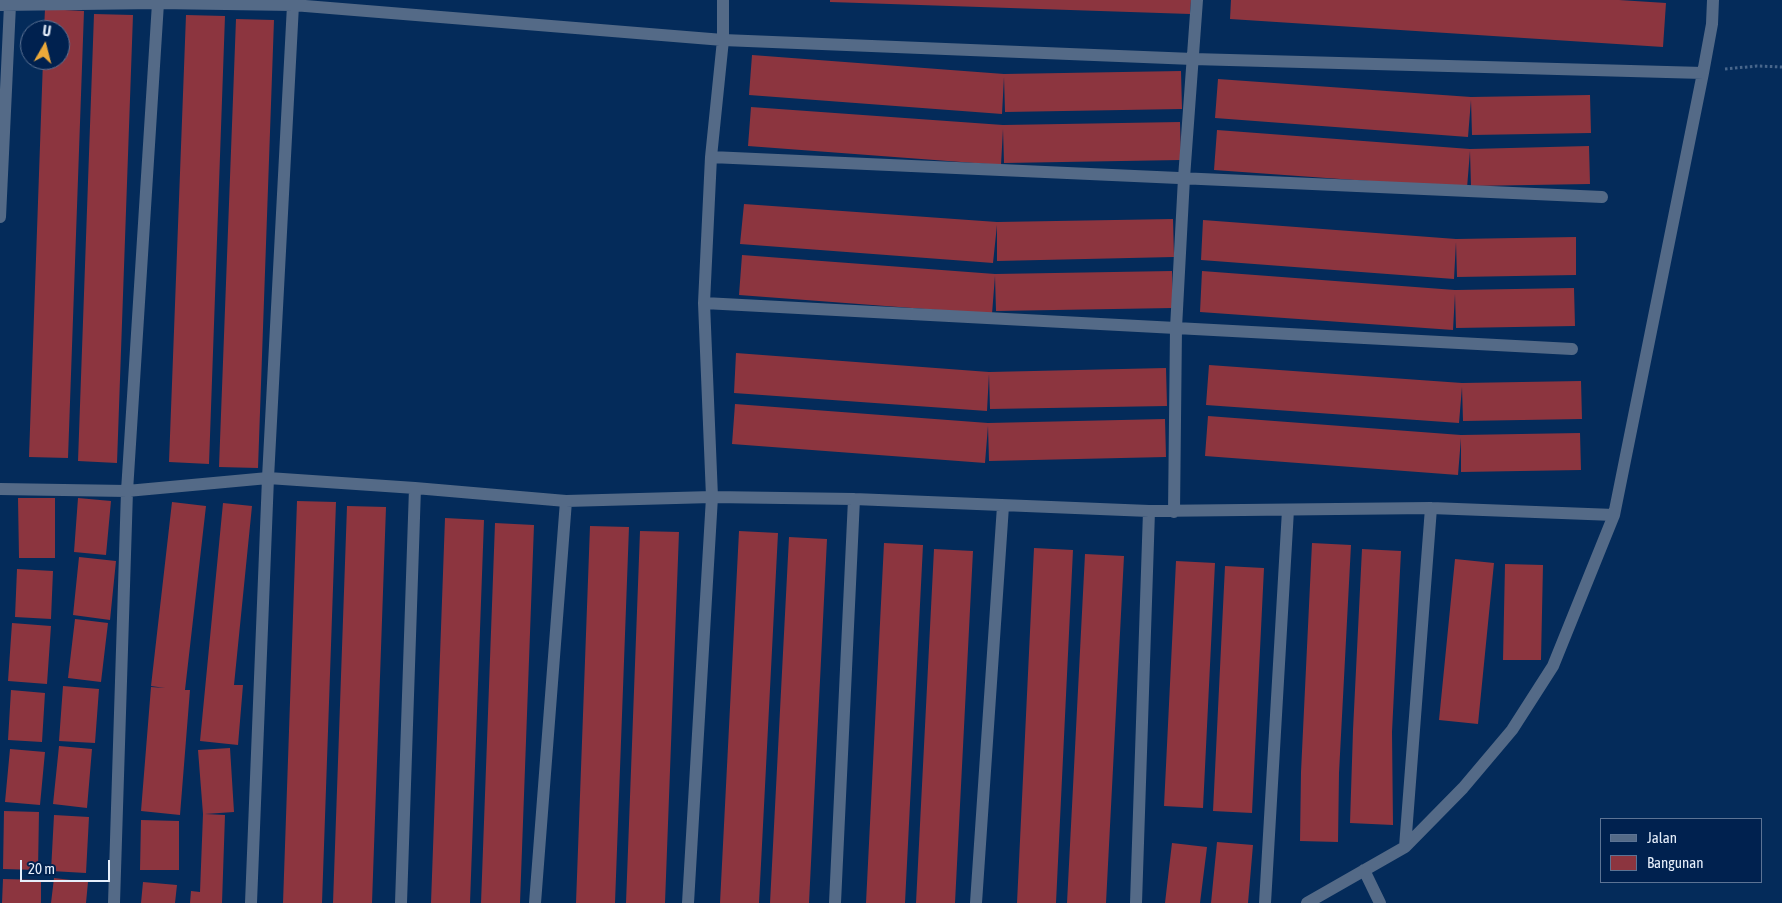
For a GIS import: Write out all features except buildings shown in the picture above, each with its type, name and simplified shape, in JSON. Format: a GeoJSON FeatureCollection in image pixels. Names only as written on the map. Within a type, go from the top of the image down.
{"type":"FeatureCollection","features":[{"type":"Feature","properties":{"kind":"street"},"geometry":{"type":"LineString","coordinates":[[688,903],[712,497],[704,303],[711,157],[723,40],[723,0]]}},
{"type":"Feature","properties":{"kind":"street"},"geometry":{"type":"LineString","coordinates":[[1174,512],[1176,328],[1184,178],[1197,0]]}},
{"type":"Feature","properties":{"kind":"street"},"geometry":{"type":"LineString","coordinates":[[1307,903],[1405,847],[1463,788],[1512,730],[1553,666],[1614,516],[1704,73],[1714,0]]}},
{"type":"Feature","properties":{"kind":"street"},"geometry":{"type":"LineString","coordinates":[[0,217],[5,5],[158,3],[293,5],[723,40],[1193,59],[1704,73]]}},
{"type":"Feature","properties":{"kind":"street"},"geometry":{"type":"LineString","coordinates":[[114,903],[127,491],[158,3]]}},
{"type":"Feature","properties":{"kind":"street"},"geometry":{"type":"LineString","coordinates":[[251,903],[268,478],[293,5]]}},
{"type":"Feature","properties":{"kind":"street"},"geometry":{"type":"LineString","coordinates":[[711,157],[1602,197]]}},
{"type":"Feature","properties":{"kind":"street"},"geometry":{"type":"LineString","coordinates":[[704,303],[1572,349]]}},
{"type":"Feature","properties":{"kind":"street"},"geometry":{"type":"LineString","coordinates":[[0,489],[127,491],[268,478],[566,501],[712,497],[854,499],[1174,512],[1431,508],[1614,516]]}},
{"type":"Feature","properties":{"kind":"street"},"geometry":{"type":"LineString","coordinates":[[401,903],[415,488]]}},
{"type":"Feature","properties":{"kind":"street"},"geometry":{"type":"LineString","coordinates":[[835,903],[854,499]]}},
{"type":"Feature","properties":{"kind":"street"},"geometry":{"type":"LineString","coordinates":[[535,903],[566,501]]}},
{"type":"Feature","properties":{"kind":"street"},"geometry":{"type":"LineString","coordinates":[[976,903],[1002,506]]}},
{"type":"Feature","properties":{"kind":"street"},"geometry":{"type":"LineString","coordinates":[[1405,847],[1431,508]]}},
{"type":"Feature","properties":{"kind":"street"},"geometry":{"type":"LineString","coordinates":[[1265,903],[1288,510]]}},
{"type":"Feature","properties":{"kind":"street"},"geometry":{"type":"LineString","coordinates":[[1136,903],[1149,511]]}},
{"type":"Feature","properties":{"kind":"street"},"geometry":{"type":"LineString","coordinates":[[1364,870],[1380,903]]}},
{"type":"Feature","properties":{"kind":"path"},"geometry":{"type":"LineString","coordinates":[[1704,73],[1734,68],[1782,67]]}}]}
